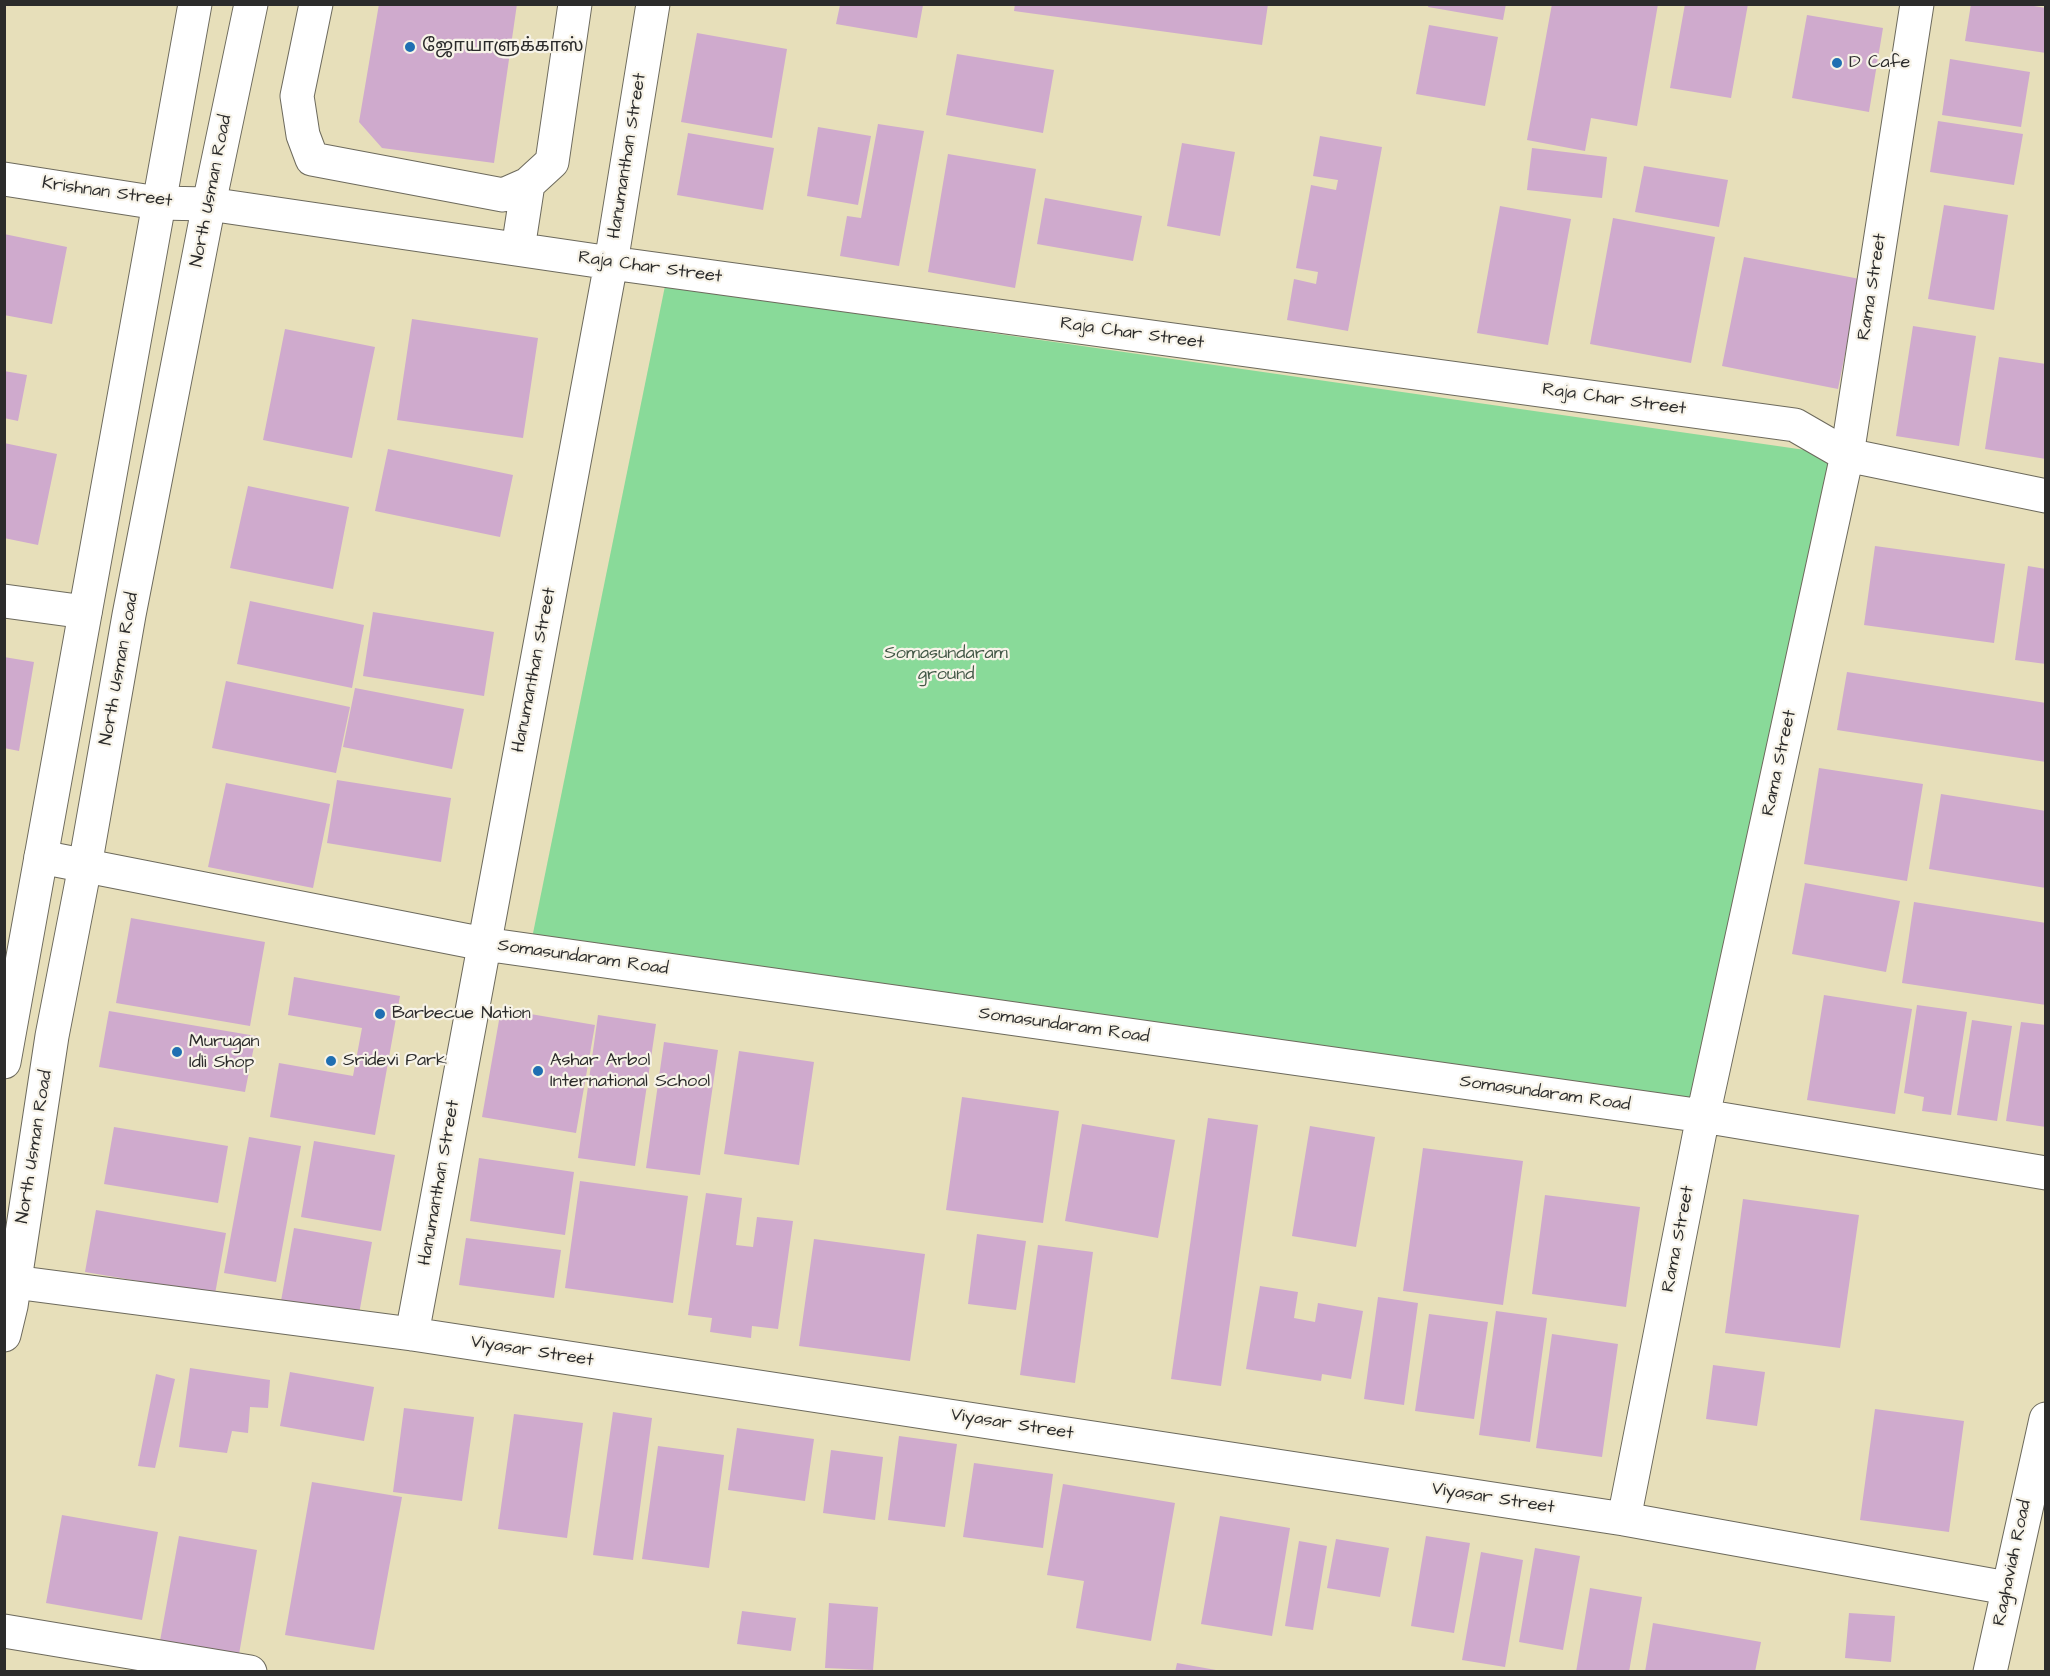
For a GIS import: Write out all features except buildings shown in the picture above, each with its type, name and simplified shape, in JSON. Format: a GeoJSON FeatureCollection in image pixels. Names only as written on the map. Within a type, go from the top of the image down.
{"type":"FeatureCollection","features":[{"type":"Feature","properties":{"kind":"street"},"geometry":{"type":"LineString","coordinates":[[4,1062],[8,1018],[41,857],[195,4]]}},
{"type":"Feature","properties":{"kind":"street","name":"North Usman Road"},"geometry":{"type":"LineString","coordinates":[[4,1335],[52,1036],[85,866],[129,615],[209,204],[251,4]]}},
{"type":"Feature","properties":{"kind":"street"},"geometry":{"type":"LineString","coordinates":[[316,4],[297,96],[303,135],[312,159],[503,195],[528,184],[552,162],[575,4]]}},
{"type":"Feature","properties":{"kind":"street","name":"Hanumanthan Street"},"geometry":{"type":"LineString","coordinates":[[412,1334],[611,263],[653,4]]}},
{"type":"Feature","properties":{"kind":"street","name":"Rama Street"},"geometry":{"type":"LineString","coordinates":[[1624,1519],[1704,1116],[1847,455],[1917,4]]}},
{"type":"Feature","properties":{"kind":"street","name":"Krishnan Street"},"geometry":{"type":"LineString","coordinates":[[4,179],[158,203],[209,204]]}},
{"type":"Feature","properties":{"kind":"street"},"geometry":{"type":"LineString","coordinates":[[518,249],[528,184]]}},
{"type":"Feature","properties":{"kind":"street","name":"Raja Char Street"},"geometry":{"type":"LineString","coordinates":[[209,204],[611,263],[1795,425],[1847,455],[2046,496]]}},
{"type":"Feature","properties":{"kind":"street"},"geometry":{"type":"LineString","coordinates":[[4,601],[85,612]]}},
{"type":"Feature","properties":{"kind":"street","name":"Somasundaram Road"},"geometry":{"type":"LineString","coordinates":[[41,857],[484,944],[1704,1116],[2046,1173]]}},
{"type":"Feature","properties":{"kind":"street","name":"Viyasar Street"},"geometry":{"type":"LineString","coordinates":[[14,1282],[412,1334],[1624,1519],[2007,1588]]}},
{"type":"Feature","properties":{"kind":"street","name":"Raghaviah Road"},"geometry":{"type":"LineString","coordinates":[[1990,1671],[2046,1419]]}},
{"type":"Feature","properties":{"kind":"street"},"geometry":{"type":"LineString","coordinates":[[4,1631],[250,1671]]}},
{"type":"Feature","properties":{"kind":"green space","name":"Somasundaram ground"},"geometry":{"type":"Polygon","coordinates":[[[665,286],[1840,455],[1719,1111],[531,943],[665,286]]]}},
{"type":"Feature","properties":{"kind":"place","name":"ஜோயாளுக்காஸ்"},"geometry":{"type":"Point","coordinates":[410,47]}},
{"type":"Feature","properties":{"kind":"place","name":"D Cafe"},"geometry":{"type":"Point","coordinates":[1837,63]}},
{"type":"Feature","properties":{"kind":"place","name":"Barbecue Nation"},"geometry":{"type":"Point","coordinates":[380,1014]}},
{"type":"Feature","properties":{"kind":"place","name":"Murugan Idli Shop"},"geometry":{"type":"Point","coordinates":[177,1052]}},
{"type":"Feature","properties":{"kind":"place","name":"Sridevi Park"},"geometry":{"type":"Point","coordinates":[331,1061]}},
{"type":"Feature","properties":{"kind":"place","name":"Ashar Arbol International School"},"geometry":{"type":"Point","coordinates":[538,1071]}}]}
